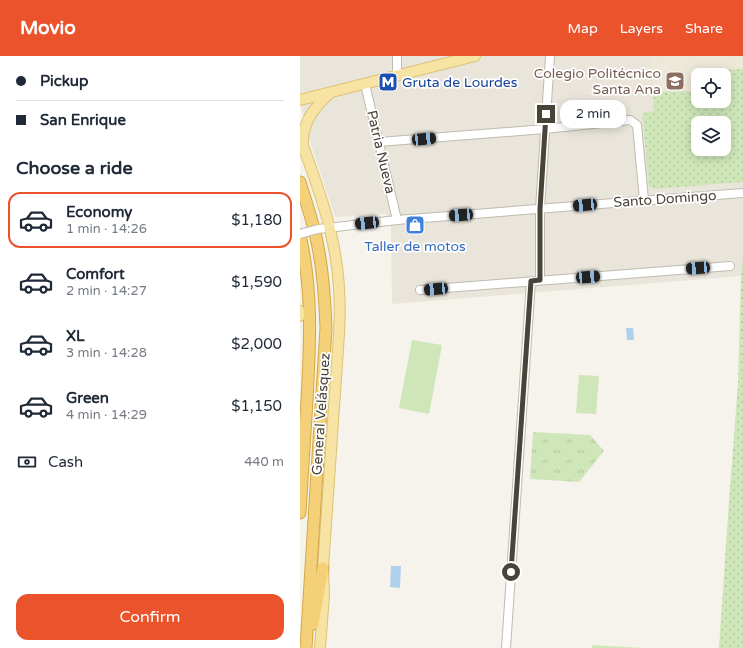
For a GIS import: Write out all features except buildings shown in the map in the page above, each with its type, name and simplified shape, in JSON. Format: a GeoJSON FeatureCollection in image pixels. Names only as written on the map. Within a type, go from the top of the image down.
{"type":"FeatureCollection","features":[{"type":"Feature","properties":{"kind":"highway","name":"General Velásquez"},"geometry":{"type":"LineString","coordinates":[[300,182],[317,240],[321,261],[326,328],[307,648]]}},
{"type":"Feature","properties":{"kind":"highway","name":"General Velásquez"},"geometry":{"type":"LineString","coordinates":[[300,235],[308,282],[310,317],[310,355],[300,513]]}},
{"type":"Feature","properties":{"kind":"highway"},"geometry":{"type":"LineString","coordinates":[[307,648],[324,568]]}},
{"type":"Feature","properties":{"kind":"main road"},"geometry":{"type":"LineString","coordinates":[[300,100],[475,56]]}},
{"type":"Feature","properties":{"kind":"main road"},"geometry":{"type":"LineString","coordinates":[[304,148],[304,134],[307,120],[329,93]]}},
{"type":"Feature","properties":{"kind":"main road"},"geometry":{"type":"LineString","coordinates":[[300,137],[330,227],[339,278],[340,316],[320,648]]}},
{"type":"Feature","properties":{"kind":"main road"},"geometry":{"type":"LineString","coordinates":[[300,311],[300,316]]}},
{"type":"Feature","properties":{"kind":"street"},"geometry":{"type":"LineString","coordinates":[[396,56],[398,76]]}},
{"type":"Feature","properties":{"kind":"street"},"geometry":{"type":"LineString","coordinates":[[540,280],[540,209],[550,56]]}},
{"type":"Feature","properties":{"kind":"street","name":"Patria Nueva"},"geometry":{"type":"LineString","coordinates":[[365,84],[397,220]]}},
{"type":"Feature","properties":{"kind":"street"},"geometry":{"type":"LineString","coordinates":[[379,142],[545,129],[630,120],[637,125],[644,200]]}},
{"type":"Feature","properties":{"kind":"street","name":"Santo Domingo"},"geometry":{"type":"LineString","coordinates":[[300,235],[330,227],[397,220],[743,193]]}},
{"type":"Feature","properties":{"kind":"street"},"geometry":{"type":"LineString","coordinates":[[420,290],[730,266]]}},
{"type":"Feature","properties":{"kind":"street"},"geometry":{"type":"LineString","coordinates":[[506,648],[531,281]]}},
{"type":"Feature","properties":{"kind":"shaded area"},"geometry":{"type":"Polygon","coordinates":[[[300,56],[743,56],[743,257],[741,276],[392,304],[391,227],[386,214],[335,217],[311,145],[300,102],[300,56]]]}},
{"type":"Feature","properties":{"kind":"shaded area","name":"Colegio Politécnico Santa Ana"},"geometry":{"type":"Polygon","coordinates":[[[651,56],[660,58],[660,56],[743,56],[743,69],[691,68],[691,91],[653,92],[651,56]]]}},
{"type":"Feature","properties":{"kind":"green space"},"geometry":{"type":"Polygon","coordinates":[[[743,69],[743,182],[654,189],[649,187],[642,113],[654,111],[653,92],[691,91],[691,108],[731,108],[731,70],[743,69]]]}},
{"type":"Feature","properties":{"kind":"green space"},"geometry":{"type":"Polygon","coordinates":[[[743,257],[743,648],[719,648],[738,384],[741,276],[743,257]]]}},
{"type":"Feature","properties":{"kind":"green space"},"geometry":{"type":"Polygon","coordinates":[[[412,340],[442,345],[429,414],[399,408],[412,340]]]}},
{"type":"Feature","properties":{"kind":"green space"},"geometry":{"type":"Polygon","coordinates":[[[579,375],[599,376],[596,414],[576,413],[579,375]]]}},
{"type":"Feature","properties":{"kind":"green space"},"geometry":{"type":"Polygon","coordinates":[[[533,432],[590,435],[604,451],[579,482],[530,479],[533,432]]]}},
{"type":"Feature","properties":{"kind":"green space"},"geometry":{"type":"Polygon","coordinates":[[[592,645],[643,648],[592,648],[592,645]]]}},
{"type":"Feature","properties":{"kind":"water"},"geometry":{"type":"Polygon","coordinates":[[[626,328],[633,328],[634,340],[627,340],[626,328]]]}},
{"type":"Feature","properties":{"kind":"water"},"geometry":{"type":"Polygon","coordinates":[[[391,566],[401,566],[400,588],[390,587],[391,566]]]}},
{"type":"Feature","properties":{"kind":"place","name":"Colegio Politécnico Santa Ana"},"geometry":{"type":"Point","coordinates":[675,81]}},
{"type":"Feature","properties":{"kind":"place","name":"Gruta de Lourdes"},"geometry":{"type":"Point","coordinates":[388,82]}},
{"type":"Feature","properties":{"kind":"place","name":"Taller de motos"},"geometry":{"type":"Point","coordinates":[415,225]}},
{"type":"Feature","properties":{"kind":"route"},"geometry":{"type":"LineString","coordinates":[[511,572],[531,281],[540,280],[540,209],[546,114]]}}]}
